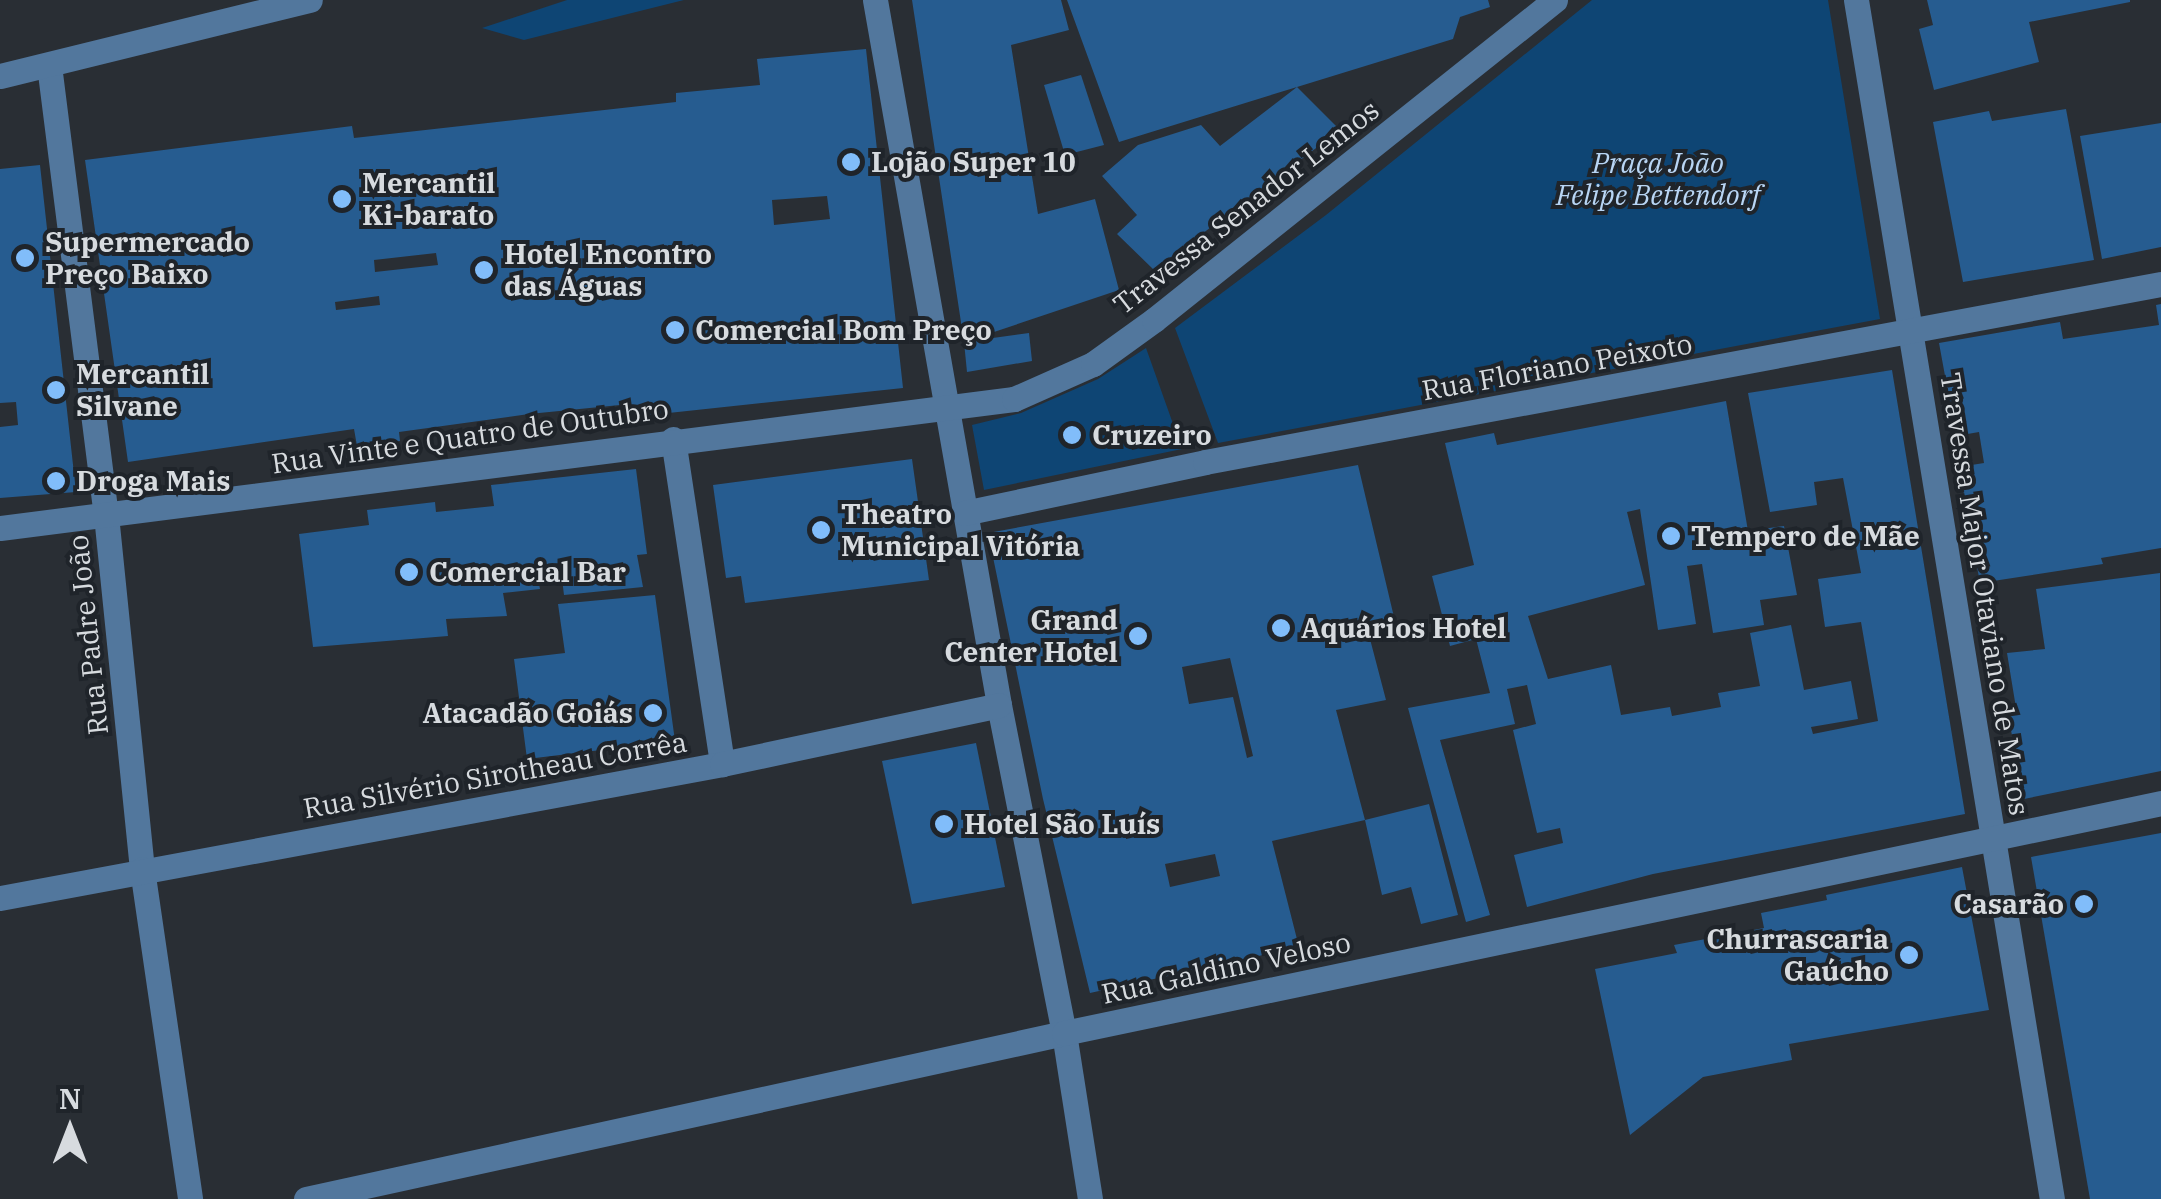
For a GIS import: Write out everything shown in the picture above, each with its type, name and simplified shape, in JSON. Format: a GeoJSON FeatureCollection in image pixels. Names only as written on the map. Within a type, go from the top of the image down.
{"type":"FeatureCollection","features":[{"type":"Feature","properties":{"kind":"street"},"geometry":{"type":"LineString","coordinates":[[0,76],[310,0]]}},
{"type":"Feature","properties":{"kind":"street"},"geometry":{"type":"LineString","coordinates":[[875,0],[964,514],[1064,1032],[1090,1199]]}},
{"type":"Feature","properties":{"kind":"street","name":"Travessa Senador Lemos"},"geometry":{"type":"LineString","coordinates":[[947,407],[1014,398],[1092,364],[1555,0]]}},
{"type":"Feature","properties":{"kind":"street","name":"Travessa Major Otaviano de Matos"},"geometry":{"type":"LineString","coordinates":[[1856,0],[2052,1199]]}},
{"type":"Feature","properties":{"kind":"street","name":"Rua Padre João"},"geometry":{"type":"LineString","coordinates":[[49,64],[106,515],[142,869],[190,1199]]}},
{"type":"Feature","properties":{"kind":"street","name":"Rua Floriano Peixoto"},"geometry":{"type":"LineString","coordinates":[[964,514],[1205,462],[1912,334],[2161,284]]}},
{"type":"Feature","properties":{"kind":"street","name":"Rua Vinte e Quatro de Outubro"},"geometry":{"type":"LineString","coordinates":[[0,528],[947,407]]}},
{"type":"Feature","properties":{"kind":"street"},"geometry":{"type":"LineString","coordinates":[[673,439],[722,764]]}},
{"type":"Feature","properties":{"kind":"street","name":"Rua Silvério Sirotheau Corrêa"},"geometry":{"type":"LineString","coordinates":[[0,898],[722,764],[1000,705]]}},
{"type":"Feature","properties":{"kind":"street","name":"Rua Galdino Veloso"},"geometry":{"type":"LineString","coordinates":[[306,1199],[1064,1032],[2161,803]]}},
{"type":"Feature","properties":{"kind":"green space"},"geometry":{"type":"Polygon","coordinates":[[[567,0],[684,0],[524,40],[482,28],[567,0]]]}},
{"type":"Feature","properties":{"kind":"green space","name":"Praça João Felipe Bettendorf"},"geometry":{"type":"Polygon","coordinates":[[[1592,0],[1828,0],[1880,319],[1218,443],[1175,328],[1326,215],[1592,0]]]}},
{"type":"Feature","properties":{"kind":"green space"},"geometry":{"type":"Polygon","coordinates":[[[1146,348],[1182,449],[984,490],[972,425],[1021,413],[1098,379],[1146,348]]]}},
{"type":"Feature","properties":{"kind":"building"},"geometry":{"type":"Polygon","coordinates":[[[912,0],[1061,0],[1069,30],[1011,45],[1038,214],[1095,199],[1119,290],[964,342],[912,0]]]}},
{"type":"Feature","properties":{"kind":"building"},"geometry":{"type":"Polygon","coordinates":[[[1067,0],[1488,0],[1490,7],[1460,17],[1453,39],[1119,142],[1067,0]]]}},
{"type":"Feature","properties":{"kind":"building"},"geometry":{"type":"Polygon","coordinates":[[[1927,0],[2130,2],[2029,22],[2039,62],[1934,90],[1919,29],[1933,25],[1927,0]]]}},
{"type":"Feature","properties":{"kind":"building"},"geometry":{"type":"Polygon","coordinates":[[[866,49],[903,388],[622,418],[620,405],[529,414],[399,432],[400,441],[357,446],[354,429],[128,462],[85,160],[352,126],[354,138],[676,102],[676,93],[760,85],[757,59],[866,49]],[[827,196],[772,200],[774,225],[830,219],[827,196]],[[436,253],[374,260],[375,272],[438,265],[436,253]],[[379,296],[335,302],[336,310],[380,305],[379,296]]]}},
{"type":"Feature","properties":{"kind":"building"},"geometry":{"type":"Polygon","coordinates":[[[1081,75],[1104,145],[1065,155],[1044,85],[1081,75]]]}},
{"type":"Feature","properties":{"kind":"building"},"geometry":{"type":"Polygon","coordinates":[[[1297,87],[1340,130],[1154,270],[1117,234],[1137,215],[1102,176],[1138,145],[1201,125],[1220,146],[1297,87]]]}},
{"type":"Feature","properties":{"kind":"building"},"geometry":{"type":"Polygon","coordinates":[[[2066,109],[2094,260],[1963,282],[1933,122],[1989,111],[1992,121],[2066,109]]]}},
{"type":"Feature","properties":{"kind":"building"},"geometry":{"type":"Polygon","coordinates":[[[2161,123],[2161,247],[2102,259],[2080,136],[2161,123]]]}},
{"type":"Feature","properties":{"kind":"building"},"geometry":{"type":"Polygon","coordinates":[[[40,165],[76,492],[0,498],[0,427],[18,425],[16,402],[0,403],[0,169],[40,165]]]}},
{"type":"Feature","properties":{"kind":"building"},"geometry":{"type":"Polygon","coordinates":[[[2161,304],[2161,548],[2101,558],[2103,564],[1980,583],[1959,467],[1984,463],[1979,432],[1956,436],[1939,343],[2060,322],[2063,339],[2159,325],[2156,305],[2161,304]]]}},
{"type":"Feature","properties":{"kind":"building"},"geometry":{"type":"Polygon","coordinates":[[[1029,333],[1032,361],[967,372],[964,342],[1029,333]]]}},
{"type":"Feature","properties":{"kind":"building"},"geometry":{"type":"Polygon","coordinates":[[[1892,370],[1965,814],[1653,874],[1527,907],[1514,855],[1563,843],[1560,828],[1537,833],[1513,730],[1536,724],[1527,685],[1507,689],[1515,724],[1440,740],[1490,915],[1466,922],[1408,708],[1490,693],[1476,639],[1450,646],[1432,576],[1474,565],[1445,443],[1494,433],[1497,445],[1726,401],[1748,531],[1784,526],[1797,595],[1760,600],[1764,625],[1713,633],[1702,564],[1687,566],[1696,624],[1658,630],[1640,509],[1627,512],[1645,585],[1528,616],[1548,679],[1611,665],[1621,715],[1670,707],[1672,716],[1721,707],[1718,693],[1760,686],[1750,633],[1791,625],[1804,690],[1851,681],[1858,719],[1811,727],[1813,734],[1878,721],[1861,622],[1825,627],[1818,579],[1861,573],[1843,478],[1814,482],[1817,505],[1770,512],[1748,393],[1892,370]]]}},
{"type":"Feature","properties":{"kind":"building","name":"Theatro Municipal Vitória"},"geometry":{"type":"Polygon","coordinates":[[[912,459],[929,580],[745,603],[741,576],[726,578],[713,485],[912,459]]]}},
{"type":"Feature","properties":{"kind":"building"},"geometry":{"type":"Polygon","coordinates":[[[1358,465],[1398,634],[1370,639],[1386,700],[1336,710],[1365,820],[1272,841],[1299,947],[1090,993],[1043,799],[988,533],[1358,465]],[[1230,658],[1182,667],[1189,704],[1233,697],[1247,758],[1253,756],[1230,658]],[[1215,854],[1165,864],[1170,887],[1220,876],[1215,854]]]}},
{"type":"Feature","properties":{"kind":"building"},"geometry":{"type":"Polygon","coordinates":[[[636,469],[647,554],[637,555],[643,587],[564,595],[560,563],[535,565],[540,589],[503,593],[507,616],[446,619],[448,636],[313,647],[299,534],[369,525],[367,510],[435,502],[436,512],[494,506],[491,485],[636,469]]]}},
{"type":"Feature","properties":{"kind":"building"},"geometry":{"type":"Polygon","coordinates":[[[2160,573],[2161,771],[2024,799],[2007,709],[2016,708],[2007,653],[2045,649],[2036,589],[2160,573]]]}},
{"type":"Feature","properties":{"kind":"building"},"geometry":{"type":"Polygon","coordinates":[[[655,595],[675,741],[527,759],[514,659],[565,653],[558,604],[655,595]]]}},
{"type":"Feature","properties":{"kind":"building","name":"Hotel São Luís"},"geometry":{"type":"Polygon","coordinates":[[[976,743],[1005,887],[912,904],[882,761],[976,743]]]}},
{"type":"Feature","properties":{"kind":"building"},"geometry":{"type":"Polygon","coordinates":[[[1429,804],[1458,915],[1421,924],[1411,887],[1382,895],[1365,820],[1429,804]]]}},
{"type":"Feature","properties":{"kind":"building"},"geometry":{"type":"Polygon","coordinates":[[[2161,833],[2161,1199],[2090,1199],[2031,857],[2161,833]]]}},
{"type":"Feature","properties":{"kind":"building"},"geometry":{"type":"Polygon","coordinates":[[[1962,867],[1989,1010],[1789,1044],[1792,1060],[1703,1077],[1630,1135],[1595,969],[1677,953],[1674,945],[1764,928],[1761,913],[1827,900],[1826,895],[1962,867]]]}},
{"type":"Feature","properties":{"kind":"place","name":"Lojão Super 10"},"geometry":{"type":"Point","coordinates":[851,162]}},
{"type":"Feature","properties":{"kind":"place","name":"Mercantil Ki-barato"},"geometry":{"type":"Point","coordinates":[342,199]}},
{"type":"Feature","properties":{"kind":"place","name":"Supermercado Preço Baixo"},"geometry":{"type":"Point","coordinates":[25,258]}},
{"type":"Feature","properties":{"kind":"place","name":"Hotel Encontro das Águas"},"geometry":{"type":"Point","coordinates":[484,270]}},
{"type":"Feature","properties":{"kind":"place","name":"Comercial Bom Preço"},"geometry":{"type":"Point","coordinates":[675,330]}},
{"type":"Feature","properties":{"kind":"place","name":"Mercantil Silvane"},"geometry":{"type":"Point","coordinates":[56,390]}},
{"type":"Feature","properties":{"kind":"place","name":"Cruzeiro"},"geometry":{"type":"Point","coordinates":[1072,435]}},
{"type":"Feature","properties":{"kind":"place","name":"Droga Mais"},"geometry":{"type":"Point","coordinates":[56,481]}},
{"type":"Feature","properties":{"kind":"place","name":"Theatro Municipal Vitória"},"geometry":{"type":"Point","coordinates":[821,530]}},
{"type":"Feature","properties":{"kind":"place","name":"Tempero de Mãe"},"geometry":{"type":"Point","coordinates":[1671,536]}},
{"type":"Feature","properties":{"kind":"place","name":"Comercial Bar"},"geometry":{"type":"Point","coordinates":[409,572]}},
{"type":"Feature","properties":{"kind":"place","name":"Aquários Hotel"},"geometry":{"type":"Point","coordinates":[1281,628]}},
{"type":"Feature","properties":{"kind":"place","name":"Grand Center Hotel"},"geometry":{"type":"Point","coordinates":[1138,636]}},
{"type":"Feature","properties":{"kind":"place","name":"Atacadão Goiás"},"geometry":{"type":"Point","coordinates":[653,713]}},
{"type":"Feature","properties":{"kind":"place","name":"Hotel São Luís"},"geometry":{"type":"Point","coordinates":[944,824]}},
{"type":"Feature","properties":{"kind":"place","name":"Casarão"},"geometry":{"type":"Point","coordinates":[2084,904]}},
{"type":"Feature","properties":{"kind":"place","name":"Churrascaria Gaúcho"},"geometry":{"type":"Point","coordinates":[1909,955]}}]}
